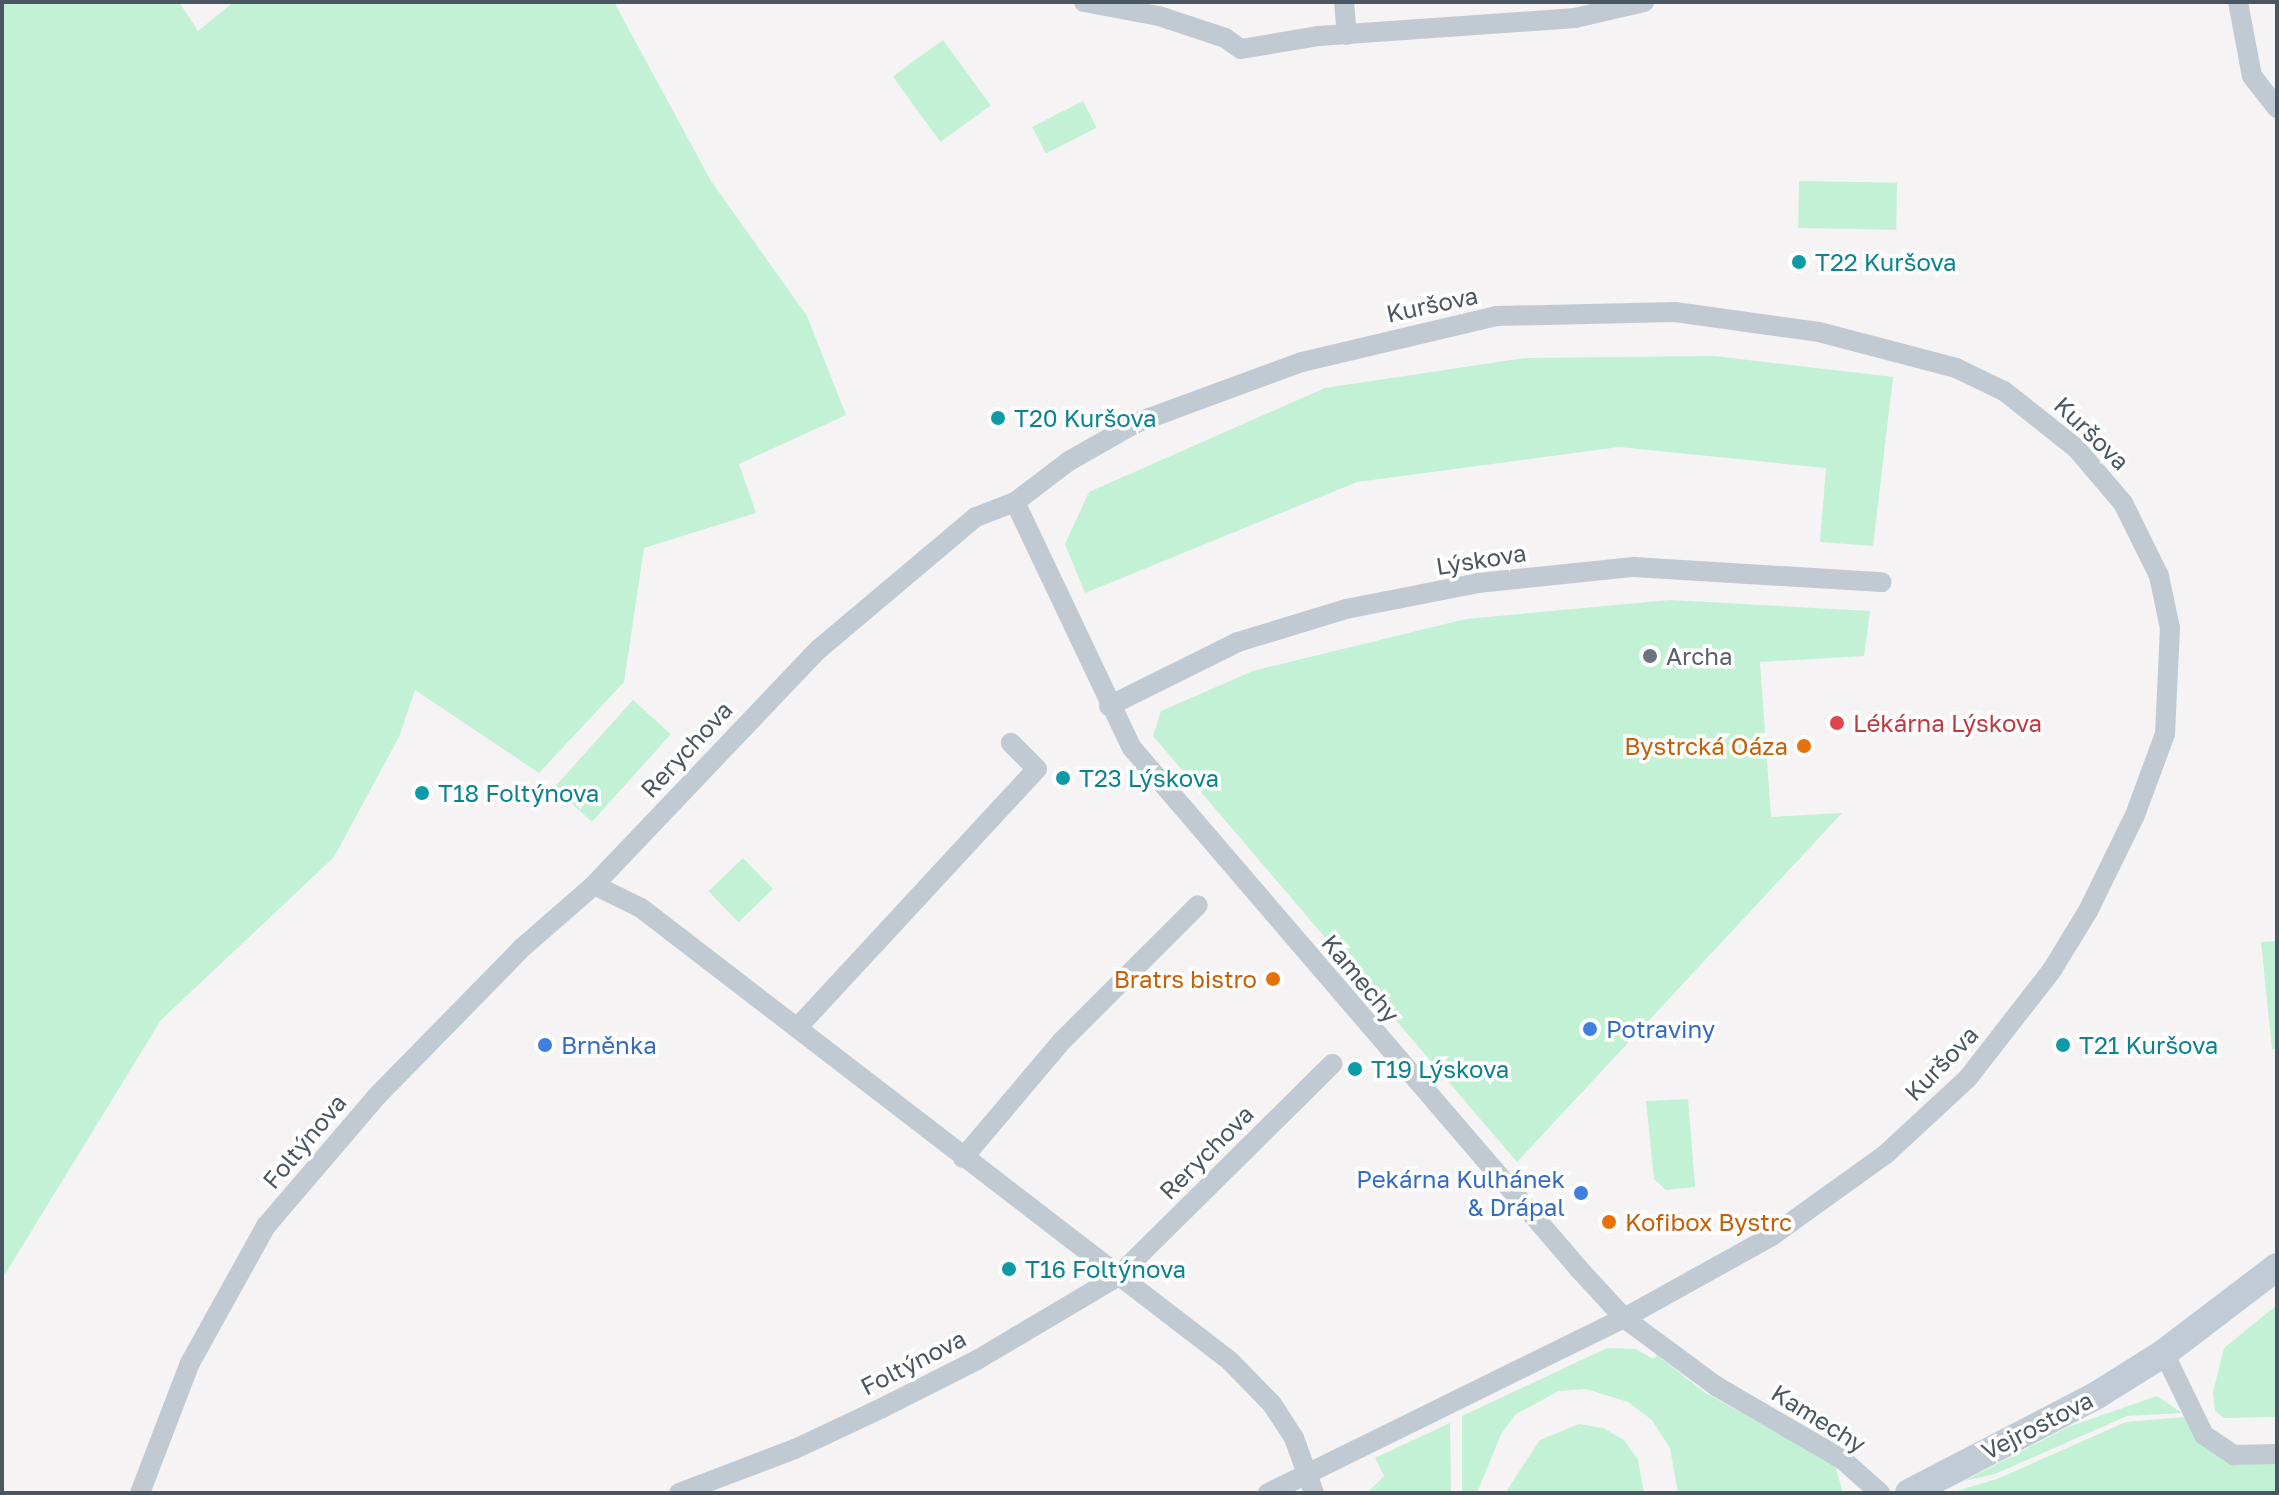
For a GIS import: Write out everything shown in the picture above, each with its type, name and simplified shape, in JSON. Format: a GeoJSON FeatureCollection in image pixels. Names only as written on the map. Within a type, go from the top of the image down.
{"type":"FeatureCollection","features":[{"type":"Feature","properties":{"kind":"street"},"geometry":{"type":"LineString","coordinates":[[1084,2],[1161,9],[1225,38],[1241,49],[1347,35],[1575,18],[1644,2]]}},
{"type":"Feature","properties":{"kind":"street"},"geometry":{"type":"LineString","coordinates":[[1344,2],[1347,35]]}},
{"type":"Feature","properties":{"kind":"street"},"geometry":{"type":"LineString","coordinates":[[2238,2],[2252,76],[2277,108]]}},
{"type":"Feature","properties":{"kind":"street","name":"Kuršova"},"geometry":{"type":"LineString","coordinates":[[1015,502],[1069,461],[1123,430],[1211,394],[1302,362],[1497,316],[1675,312],[1819,332],[1904,352],[2004,391],[2076,448],[2123,503],[2159,576],[2170,628],[2171,681],[2165,734],[2135,815],[2094,898],[2052,970],[1986,1059],[1886,1154],[1772,1236],[1624,1318]]}},
{"type":"Feature","properties":{"kind":"street","name":"Kamechy"},"geometry":{"type":"LineString","coordinates":[[1015,502],[1109,706],[1132,748],[1387,1048],[1624,1318],[1716,1386],[1843,1460],[1880,1493]]}},
{"type":"Feature","properties":{"kind":"street","name":"Rerychova"},"geometry":{"type":"LineString","coordinates":[[594,885],[748,721],[866,607],[976,517],[1015,502]]}},
{"type":"Feature","properties":{"kind":"street","name":"Lýskova"},"geometry":{"type":"LineString","coordinates":[[1109,706],[1238,642],[1346,609],[1478,583],[1634,567],[1882,582]]}},
{"type":"Feature","properties":{"kind":"street"},"geometry":{"type":"LineString","coordinates":[[797,1028],[1037,769],[1011,743]]}},
{"type":"Feature","properties":{"kind":"street"},"geometry":{"type":"LineString","coordinates":[[594,885],[641,908],[1230,1361],[1264,1396],[1294,1438],[1311,1484]]}},
{"type":"Feature","properties":{"kind":"street","name":"Foltýnova"},"geometry":{"type":"LineString","coordinates":[[140,1493],[190,1363],[266,1226],[378,1095],[523,947],[594,885]]}},
{"type":"Feature","properties":{"kind":"street"},"geometry":{"type":"LineString","coordinates":[[963,1158],[1062,1041],[1198,905]]}},
{"type":"Feature","properties":{"kind":"street","name":"Rerychova"},"geometry":{"type":"LineString","coordinates":[[1117,1277],[1332,1064]]}},
{"type":"Feature","properties":{"kind":"street","name":"Vejrostova"},"geometry":{"type":"LineString","coordinates":[[1909,1493],[2164,1353],[2277,1267]]}},
{"type":"Feature","properties":{"kind":"street","name":"Foltýnova"},"geometry":{"type":"LineString","coordinates":[[679,1493],[781,1455],[882,1408],[977,1360],[1117,1277]]}},
{"type":"Feature","properties":{"kind":"street"},"geometry":{"type":"LineString","coordinates":[[1268,1493],[1311,1484],[1624,1318]]}},
{"type":"Feature","properties":{"kind":"street"},"geometry":{"type":"LineString","coordinates":[[2164,1353],[2204,1435],[2234,1455],[2277,1454]]}},
{"type":"Feature","properties":{"kind":"green space"},"geometry":{"type":"Polygon","coordinates":[[[2,2],[179,2],[198,31],[234,2],[614,2],[711,181],[807,316],[846,415],[739,464],[756,513],[644,548],[624,682],[539,773],[415,690],[399,737],[334,857],[161,1020],[2,1279],[2,2]]]}},
{"type":"Feature","properties":{"kind":"green space"},"geometry":{"type":"Polygon","coordinates":[[[943,40],[991,106],[940,142],[893,76],[943,40]]]}},
{"type":"Feature","properties":{"kind":"green space"},"geometry":{"type":"Polygon","coordinates":[[[1083,101],[1097,128],[1046,154],[1032,127],[1083,101]]]}},
{"type":"Feature","properties":{"kind":"green space"},"geometry":{"type":"Polygon","coordinates":[[[1799,181],[1897,183],[1896,230],[1798,228],[1799,181]]]}},
{"type":"Feature","properties":{"kind":"green space"},"geometry":{"type":"Polygon","coordinates":[[[1714,356],[1893,377],[1873,546],[1820,542],[1826,468],[1619,447],[1357,482],[1085,593],[1065,544],[1089,492],[1325,388],[1525,358],[1714,356]]]}},
{"type":"Feature","properties":{"kind":"green space"},"geometry":{"type":"Polygon","coordinates":[[[1670,600],[1870,611],[1864,656],[1760,662],[1771,817],[1842,813],[1517,1162],[1153,736],[1161,711],[1253,671],[1466,619],[1670,600]]]}},
{"type":"Feature","properties":{"kind":"green space"},"geometry":{"type":"Polygon","coordinates":[[[633,700],[671,734],[592,822],[554,788],[633,700]]]}},
{"type":"Feature","properties":{"kind":"green space"},"geometry":{"type":"Polygon","coordinates":[[[743,858],[773,889],[738,922],[708,891],[743,858]]]}},
{"type":"Feature","properties":{"kind":"green space"},"geometry":{"type":"Polygon","coordinates":[[[2277,941],[2277,1049],[2272,1049],[2261,942],[2277,941]]]}},
{"type":"Feature","properties":{"kind":"green space"},"geometry":{"type":"Polygon","coordinates":[[[1688,1099],[1695,1187],[1666,1190],[1654,1179],[1646,1101],[1688,1099]]]}},
{"type":"Feature","properties":{"kind":"green space"},"geometry":{"type":"Polygon","coordinates":[[[2277,1305],[2277,1417],[2224,1418],[2215,1411],[2213,1392],[2224,1348],[2277,1305]]]}},
{"type":"Feature","properties":{"kind":"green space"},"geometry":{"type":"Polygon","coordinates":[[[1607,1348],[1636,1349],[1653,1359],[1657,1355],[1704,1392],[1835,1465],[1843,1493],[1678,1493],[1670,1448],[1652,1420],[1628,1402],[1586,1389],[1559,1391],[1516,1414],[1501,1434],[1477,1493],[1462,1493],[1462,1416],[1607,1348]]]}},
{"type":"Feature","properties":{"kind":"green space"},"geometry":{"type":"Polygon","coordinates":[[[2157,1396],[2182,1413],[2127,1416],[1995,1474],[1964,1481],[2068,1427],[2157,1396]]]}},
{"type":"Feature","properties":{"kind":"green space"},"geometry":{"type":"Polygon","coordinates":[[[2184,1417],[2201,1443],[2277,1461],[2277,1493],[1950,1493],[1997,1479],[2126,1422],[2184,1417]]]}},
{"type":"Feature","properties":{"kind":"green space"},"geometry":{"type":"Polygon","coordinates":[[[1450,1423],[1451,1493],[1367,1493],[1384,1476],[1375,1458],[1450,1423]]]}},
{"type":"Feature","properties":{"kind":"green space"},"geometry":{"type":"Polygon","coordinates":[[[1579,1424],[1603,1428],[1624,1440],[1638,1460],[1644,1493],[1505,1493],[1540,1440],[1579,1424]]]}},
{"type":"Feature","properties":{"kind":"place","name":"T22 Kuršova"},"geometry":{"type":"Point","coordinates":[1799,262]}},
{"type":"Feature","properties":{"kind":"place","name":"T20 Kuršova"},"geometry":{"type":"Point","coordinates":[998,418]}},
{"type":"Feature","properties":{"kind":"place","name":"Archa"},"geometry":{"type":"Point","coordinates":[1650,656]}},
{"type":"Feature","properties":{"kind":"place","name":"Lékárna Lýskova"},"geometry":{"type":"Point","coordinates":[1837,723]}},
{"type":"Feature","properties":{"kind":"place","name":"Bystrcká Oáza"},"geometry":{"type":"Point","coordinates":[1804,746]}},
{"type":"Feature","properties":{"kind":"place","name":"T23 Lýskova"},"geometry":{"type":"Point","coordinates":[1063,778]}},
{"type":"Feature","properties":{"kind":"place","name":"T18 Foltýnova"},"geometry":{"type":"Point","coordinates":[422,793]}},
{"type":"Feature","properties":{"kind":"place","name":"Bratrs bistro"},"geometry":{"type":"Point","coordinates":[1273,979]}},
{"type":"Feature","properties":{"kind":"place","name":"Potraviny"},"geometry":{"type":"Point","coordinates":[1590,1029]}},
{"type":"Feature","properties":{"kind":"place","name":"Brněnka"},"geometry":{"type":"Point","coordinates":[545,1045]}},
{"type":"Feature","properties":{"kind":"place","name":"T21 Kuršova"},"geometry":{"type":"Point","coordinates":[2063,1045]}},
{"type":"Feature","properties":{"kind":"place","name":"T19 Lýskova"},"geometry":{"type":"Point","coordinates":[1355,1069]}},
{"type":"Feature","properties":{"kind":"place","name":"Pekárna Kulhánek & Drápal"},"geometry":{"type":"Point","coordinates":[1581,1193]}},
{"type":"Feature","properties":{"kind":"place","name":"Kofibox Bystrc"},"geometry":{"type":"Point","coordinates":[1609,1222]}},
{"type":"Feature","properties":{"kind":"place","name":"T16 Foltýnova"},"geometry":{"type":"Point","coordinates":[1009,1269]}}]}
